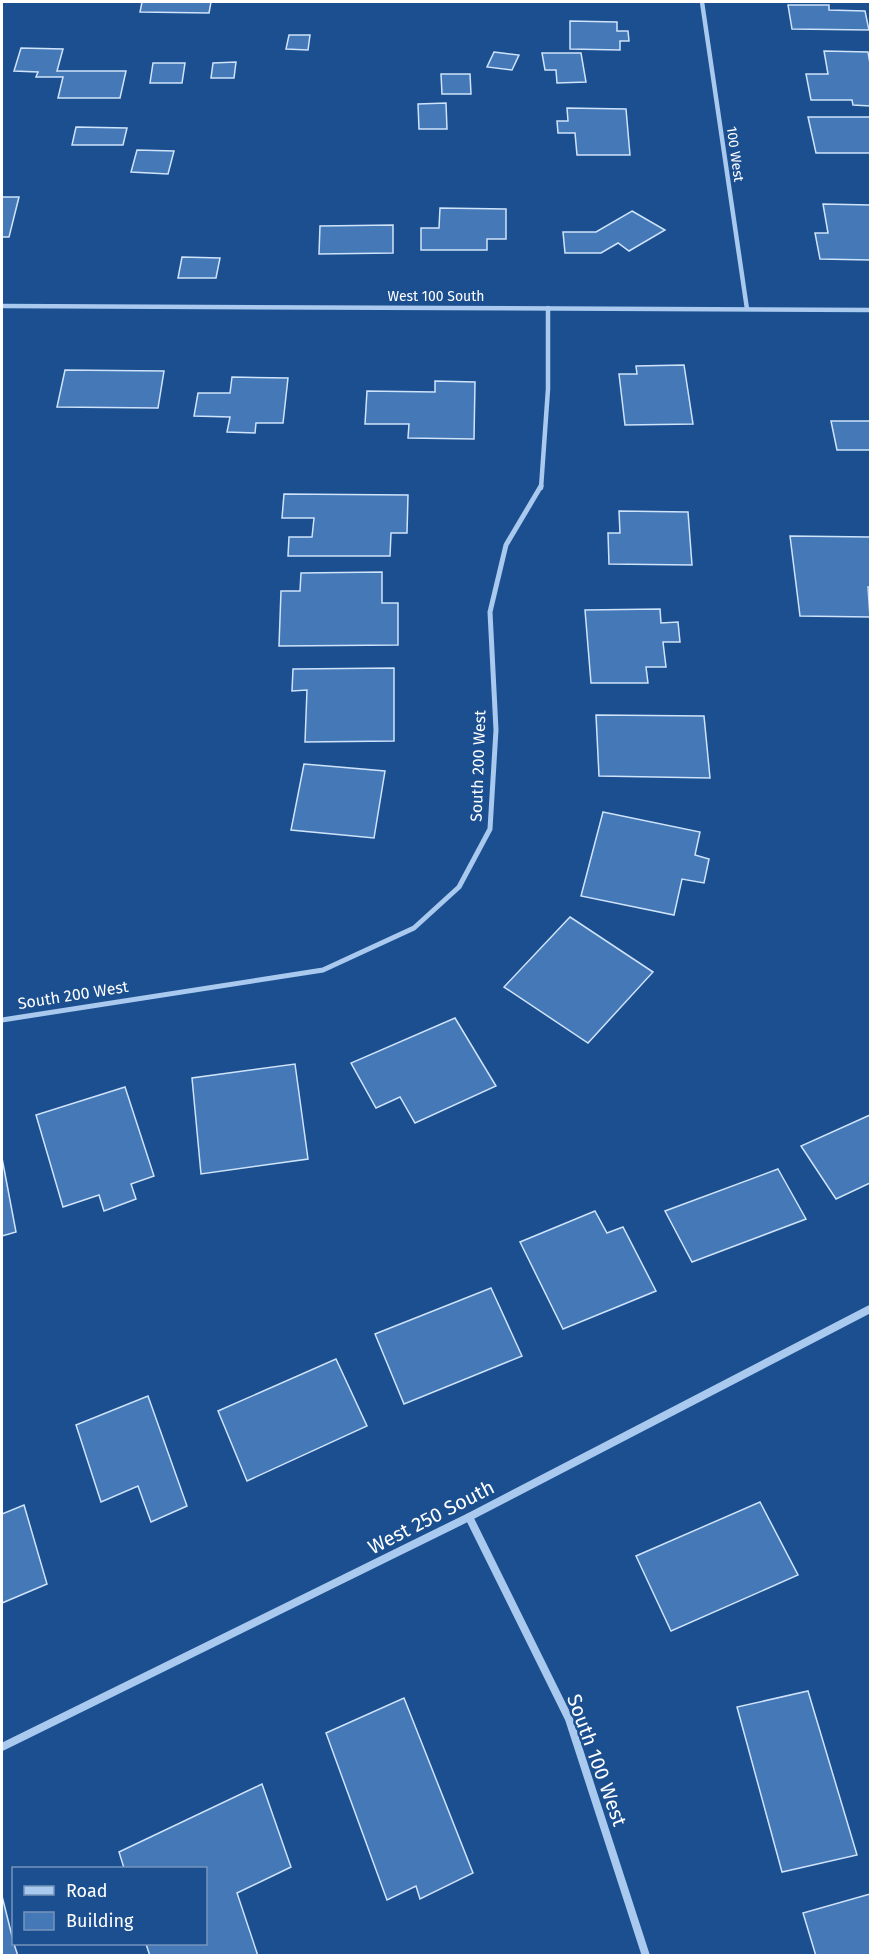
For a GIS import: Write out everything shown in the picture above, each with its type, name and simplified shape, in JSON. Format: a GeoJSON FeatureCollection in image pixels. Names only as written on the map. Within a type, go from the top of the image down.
{"type":"FeatureCollection","features":[{"type":"Feature","properties":{"kind":"street","name":"100 West"},"geometry":{"type":"LineString","coordinates":[[702,2],[747,309]]}},
{"type":"Feature","properties":{"kind":"street","name":"West 100 South"},"geometry":{"type":"LineString","coordinates":[[2,306],[870,310]]}},
{"type":"Feature","properties":{"kind":"street","name":"South 200 West"},"geometry":{"type":"LineString","coordinates":[[2,1020],[323,970],[414,928],[459,887],[490,829],[496,730],[490,612],[506,545],[541,489],[548,389],[548,308]]}},
{"type":"Feature","properties":{"kind":"street","name":"West 250 South"},"geometry":{"type":"LineString","coordinates":[[2,1748],[469,1517],[870,1309]]}},
{"type":"Feature","properties":{"kind":"street","name":"South 100 West"},"geometry":{"type":"LineString","coordinates":[[469,1517],[569,1719],[646,1956]]}},
{"type":"Feature","properties":{"kind":"building"},"geometry":{"type":"Polygon","coordinates":[[[142,2],[211,2],[209,13],[140,12],[142,2]]]}},
{"type":"Feature","properties":{"kind":"building"},"geometry":{"type":"Polygon","coordinates":[[[788,5],[829,5],[829,10],[865,11],[869,30],[792,29],[788,5]]]}},
{"type":"Feature","properties":{"kind":"building"},"geometry":{"type":"Polygon","coordinates":[[[570,21],[617,22],[617,31],[628,31],[629,41],[620,41],[620,50],[570,49],[570,21]]]}},
{"type":"Feature","properties":{"kind":"building"},"geometry":{"type":"Polygon","coordinates":[[[289,35],[310,35],[308,50],[286,49],[289,35]]]}},
{"type":"Feature","properties":{"kind":"building"},"geometry":{"type":"Polygon","coordinates":[[[21,48],[63,49],[57,71],[126,71],[120,98],[58,98],[63,77],[36,77],[38,72],[14,71],[21,48]]]}},
{"type":"Feature","properties":{"kind":"building"},"geometry":{"type":"Polygon","coordinates":[[[824,51],[868,52],[870,106],[853,105],[852,100],[811,100],[806,74],[828,74],[824,51]]]}},
{"type":"Feature","properties":{"kind":"building"},"geometry":{"type":"Polygon","coordinates":[[[494,52],[519,55],[512,70],[487,67],[494,52]]]}},
{"type":"Feature","properties":{"kind":"building"},"geometry":{"type":"Polygon","coordinates":[[[542,53],[581,53],[586,82],[557,83],[556,70],[545,70],[542,53]]]}},
{"type":"Feature","properties":{"kind":"building"},"geometry":{"type":"Polygon","coordinates":[[[236,62],[234,78],[211,78],[213,63],[236,62]]]}},
{"type":"Feature","properties":{"kind":"building"},"geometry":{"type":"Polygon","coordinates":[[[153,63],[185,63],[182,83],[150,83],[153,63]]]}},
{"type":"Feature","properties":{"kind":"building"},"geometry":{"type":"Polygon","coordinates":[[[441,74],[470,74],[471,94],[442,94],[441,74]]]}},
{"type":"Feature","properties":{"kind":"building"},"geometry":{"type":"Polygon","coordinates":[[[446,103],[447,129],[419,129],[418,104],[446,103]]]}},
{"type":"Feature","properties":{"kind":"building"},"geometry":{"type":"Polygon","coordinates":[[[567,108],[626,109],[630,155],[577,155],[575,133],[558,133],[557,121],[568,121],[567,108]]]}},
{"type":"Feature","properties":{"kind":"building"},"geometry":{"type":"Polygon","coordinates":[[[808,117],[870,117],[870,153],[816,153],[808,117]]]}},
{"type":"Feature","properties":{"kind":"building"},"geometry":{"type":"Polygon","coordinates":[[[76,127],[127,128],[123,145],[72,145],[76,127]]]}},
{"type":"Feature","properties":{"kind":"building"},"geometry":{"type":"Polygon","coordinates":[[[137,150],[174,151],[168,174],[131,172],[137,150]]]}},
{"type":"Feature","properties":{"kind":"building"},"geometry":{"type":"Polygon","coordinates":[[[2,197],[19,197],[9,237],[2,237],[2,197]]]}},
{"type":"Feature","properties":{"kind":"building"},"geometry":{"type":"Polygon","coordinates":[[[823,204],[870,205],[870,260],[820,259],[815,233],[828,233],[823,204]]]}},
{"type":"Feature","properties":{"kind":"building"},"geometry":{"type":"Polygon","coordinates":[[[440,208],[506,209],[506,239],[487,239],[487,250],[421,250],[421,228],[439,228],[440,208]]]}},
{"type":"Feature","properties":{"kind":"building"},"geometry":{"type":"Polygon","coordinates":[[[632,211],[665,230],[629,251],[618,243],[601,253],[565,253],[563,232],[596,232],[632,211]]]}},
{"type":"Feature","properties":{"kind":"building"},"geometry":{"type":"Polygon","coordinates":[[[393,225],[393,253],[319,254],[320,226],[393,225]]]}},
{"type":"Feature","properties":{"kind":"building"},"geometry":{"type":"Polygon","coordinates":[[[182,257],[220,258],[216,278],[178,278],[182,257]]]}},
{"type":"Feature","properties":{"kind":"building"},"geometry":{"type":"Polygon","coordinates":[[[684,365],[693,424],[625,425],[619,374],[637,374],[636,366],[684,365]]]}},
{"type":"Feature","properties":{"kind":"building"},"geometry":{"type":"Polygon","coordinates":[[[65,370],[164,371],[158,408],[57,407],[65,370]]]}},
{"type":"Feature","properties":{"kind":"building"},"geometry":{"type":"Polygon","coordinates":[[[232,377],[288,378],[283,423],[256,423],[255,433],[227,432],[230,417],[194,416],[198,393],[230,393],[232,377]]]}},
{"type":"Feature","properties":{"kind":"building"},"geometry":{"type":"Polygon","coordinates":[[[435,381],[475,382],[474,439],[408,438],[409,424],[365,424],[367,391],[435,392],[435,381]]]}},
{"type":"Feature","properties":{"kind":"building"},"geometry":{"type":"Polygon","coordinates":[[[831,421],[870,421],[870,450],[837,450],[831,421]]]}},
{"type":"Feature","properties":{"kind":"building"},"geometry":{"type":"Polygon","coordinates":[[[284,494],[408,495],[407,533],[391,533],[390,556],[288,556],[289,537],[312,537],[314,518],[282,518],[284,494]]]}},
{"type":"Feature","properties":{"kind":"building"},"geometry":{"type":"Polygon","coordinates":[[[619,511],[688,512],[692,565],[609,564],[608,533],[620,533],[619,511]]]}},
{"type":"Feature","properties":{"kind":"building"},"geometry":{"type":"Polygon","coordinates":[[[790,536],[870,537],[870,587],[868,587],[870,617],[800,616],[790,536]]]}},
{"type":"Feature","properties":{"kind":"building"},"geometry":{"type":"Polygon","coordinates":[[[382,572],[382,603],[398,603],[398,645],[279,646],[281,591],[300,591],[301,573],[382,572]]]}},
{"type":"Feature","properties":{"kind":"building"},"geometry":{"type":"Polygon","coordinates":[[[660,609],[661,623],[678,622],[680,642],[663,642],[666,667],[646,667],[648,683],[591,683],[585,610],[660,609]]]}},
{"type":"Feature","properties":{"kind":"building"},"geometry":{"type":"Polygon","coordinates":[[[394,668],[394,741],[305,742],[307,690],[292,691],[293,669],[394,668]]]}},
{"type":"Feature","properties":{"kind":"building"},"geometry":{"type":"Polygon","coordinates":[[[596,715],[704,716],[710,778],[599,776],[596,715]]]}},
{"type":"Feature","properties":{"kind":"building"},"geometry":{"type":"Polygon","coordinates":[[[304,764],[385,771],[374,838],[291,830],[304,764]]]}},
{"type":"Feature","properties":{"kind":"building"},"geometry":{"type":"Polygon","coordinates":[[[603,812],[700,832],[695,855],[709,859],[704,883],[682,879],[674,915],[581,896],[603,812]]]}},
{"type":"Feature","properties":{"kind":"building"},"geometry":{"type":"Polygon","coordinates":[[[570,917],[653,972],[588,1043],[504,987],[570,917]]]}},
{"type":"Feature","properties":{"kind":"building"},"geometry":{"type":"Polygon","coordinates":[[[455,1018],[496,1086],[415,1123],[400,1097],[376,1108],[351,1063],[455,1018]]]}},
{"type":"Feature","properties":{"kind":"building"},"geometry":{"type":"Polygon","coordinates":[[[295,1064],[308,1159],[201,1174],[192,1078],[295,1064]]]}},
{"type":"Feature","properties":{"kind":"building"},"geometry":{"type":"Polygon","coordinates":[[[125,1087],[154,1176],[131,1184],[136,1199],[104,1211],[99,1195],[63,1207],[36,1115],[125,1087]]]}},
{"type":"Feature","properties":{"kind":"building"},"geometry":{"type":"Polygon","coordinates":[[[870,1115],[870,1183],[836,1199],[801,1146],[870,1115]]]}},
{"type":"Feature","properties":{"kind":"building"},"geometry":{"type":"Polygon","coordinates":[[[2,1158],[16,1232],[2,1236],[2,1158]]]}},
{"type":"Feature","properties":{"kind":"building"},"geometry":{"type":"Polygon","coordinates":[[[778,1169],[806,1219],[692,1262],[665,1211],[778,1169]]]}},
{"type":"Feature","properties":{"kind":"building"},"geometry":{"type":"Polygon","coordinates":[[[595,1211],[607,1233],[623,1227],[656,1291],[563,1329],[520,1242],[595,1211]]]}},
{"type":"Feature","properties":{"kind":"building"},"geometry":{"type":"Polygon","coordinates":[[[491,1288],[522,1356],[404,1404],[375,1334],[491,1288]]]}},
{"type":"Feature","properties":{"kind":"building"},"geometry":{"type":"Polygon","coordinates":[[[336,1359],[367,1426],[247,1481],[218,1411],[336,1359]]]}},
{"type":"Feature","properties":{"kind":"building"},"geometry":{"type":"Polygon","coordinates":[[[148,1396],[187,1506],[151,1522],[138,1486],[101,1502],[76,1425],[148,1396]]]}},
{"type":"Feature","properties":{"kind":"building"},"geometry":{"type":"Polygon","coordinates":[[[760,1502],[798,1575],[671,1631],[636,1556],[760,1502]]]}},
{"type":"Feature","properties":{"kind":"building"},"geometry":{"type":"Polygon","coordinates":[[[24,1505],[47,1584],[2,1603],[2,1514],[24,1505]]]}},
{"type":"Feature","properties":{"kind":"building"},"geometry":{"type":"Polygon","coordinates":[[[808,1691],[857,1855],[782,1872],[737,1707],[808,1691]]]}},
{"type":"Feature","properties":{"kind":"building"},"geometry":{"type":"Polygon","coordinates":[[[404,1698],[473,1873],[420,1899],[416,1886],[387,1900],[326,1733],[404,1698]]]}},
{"type":"Feature","properties":{"kind":"building"},"geometry":{"type":"Polygon","coordinates":[[[262,1784],[291,1867],[237,1893],[258,1956],[150,1956],[146,1945],[207,1945],[207,1867],[124,1867],[119,1852],[262,1784]]]}},
{"type":"Feature","properties":{"kind":"building"},"geometry":{"type":"Polygon","coordinates":[[[870,1894],[870,1956],[816,1956],[803,1913],[870,1894]]]}},
{"type":"Feature","properties":{"kind":"building"},"geometry":{"type":"Polygon","coordinates":[[[2,1896],[12,1945],[14,1945],[18,1956],[2,1956],[2,1896]]]}}]}
